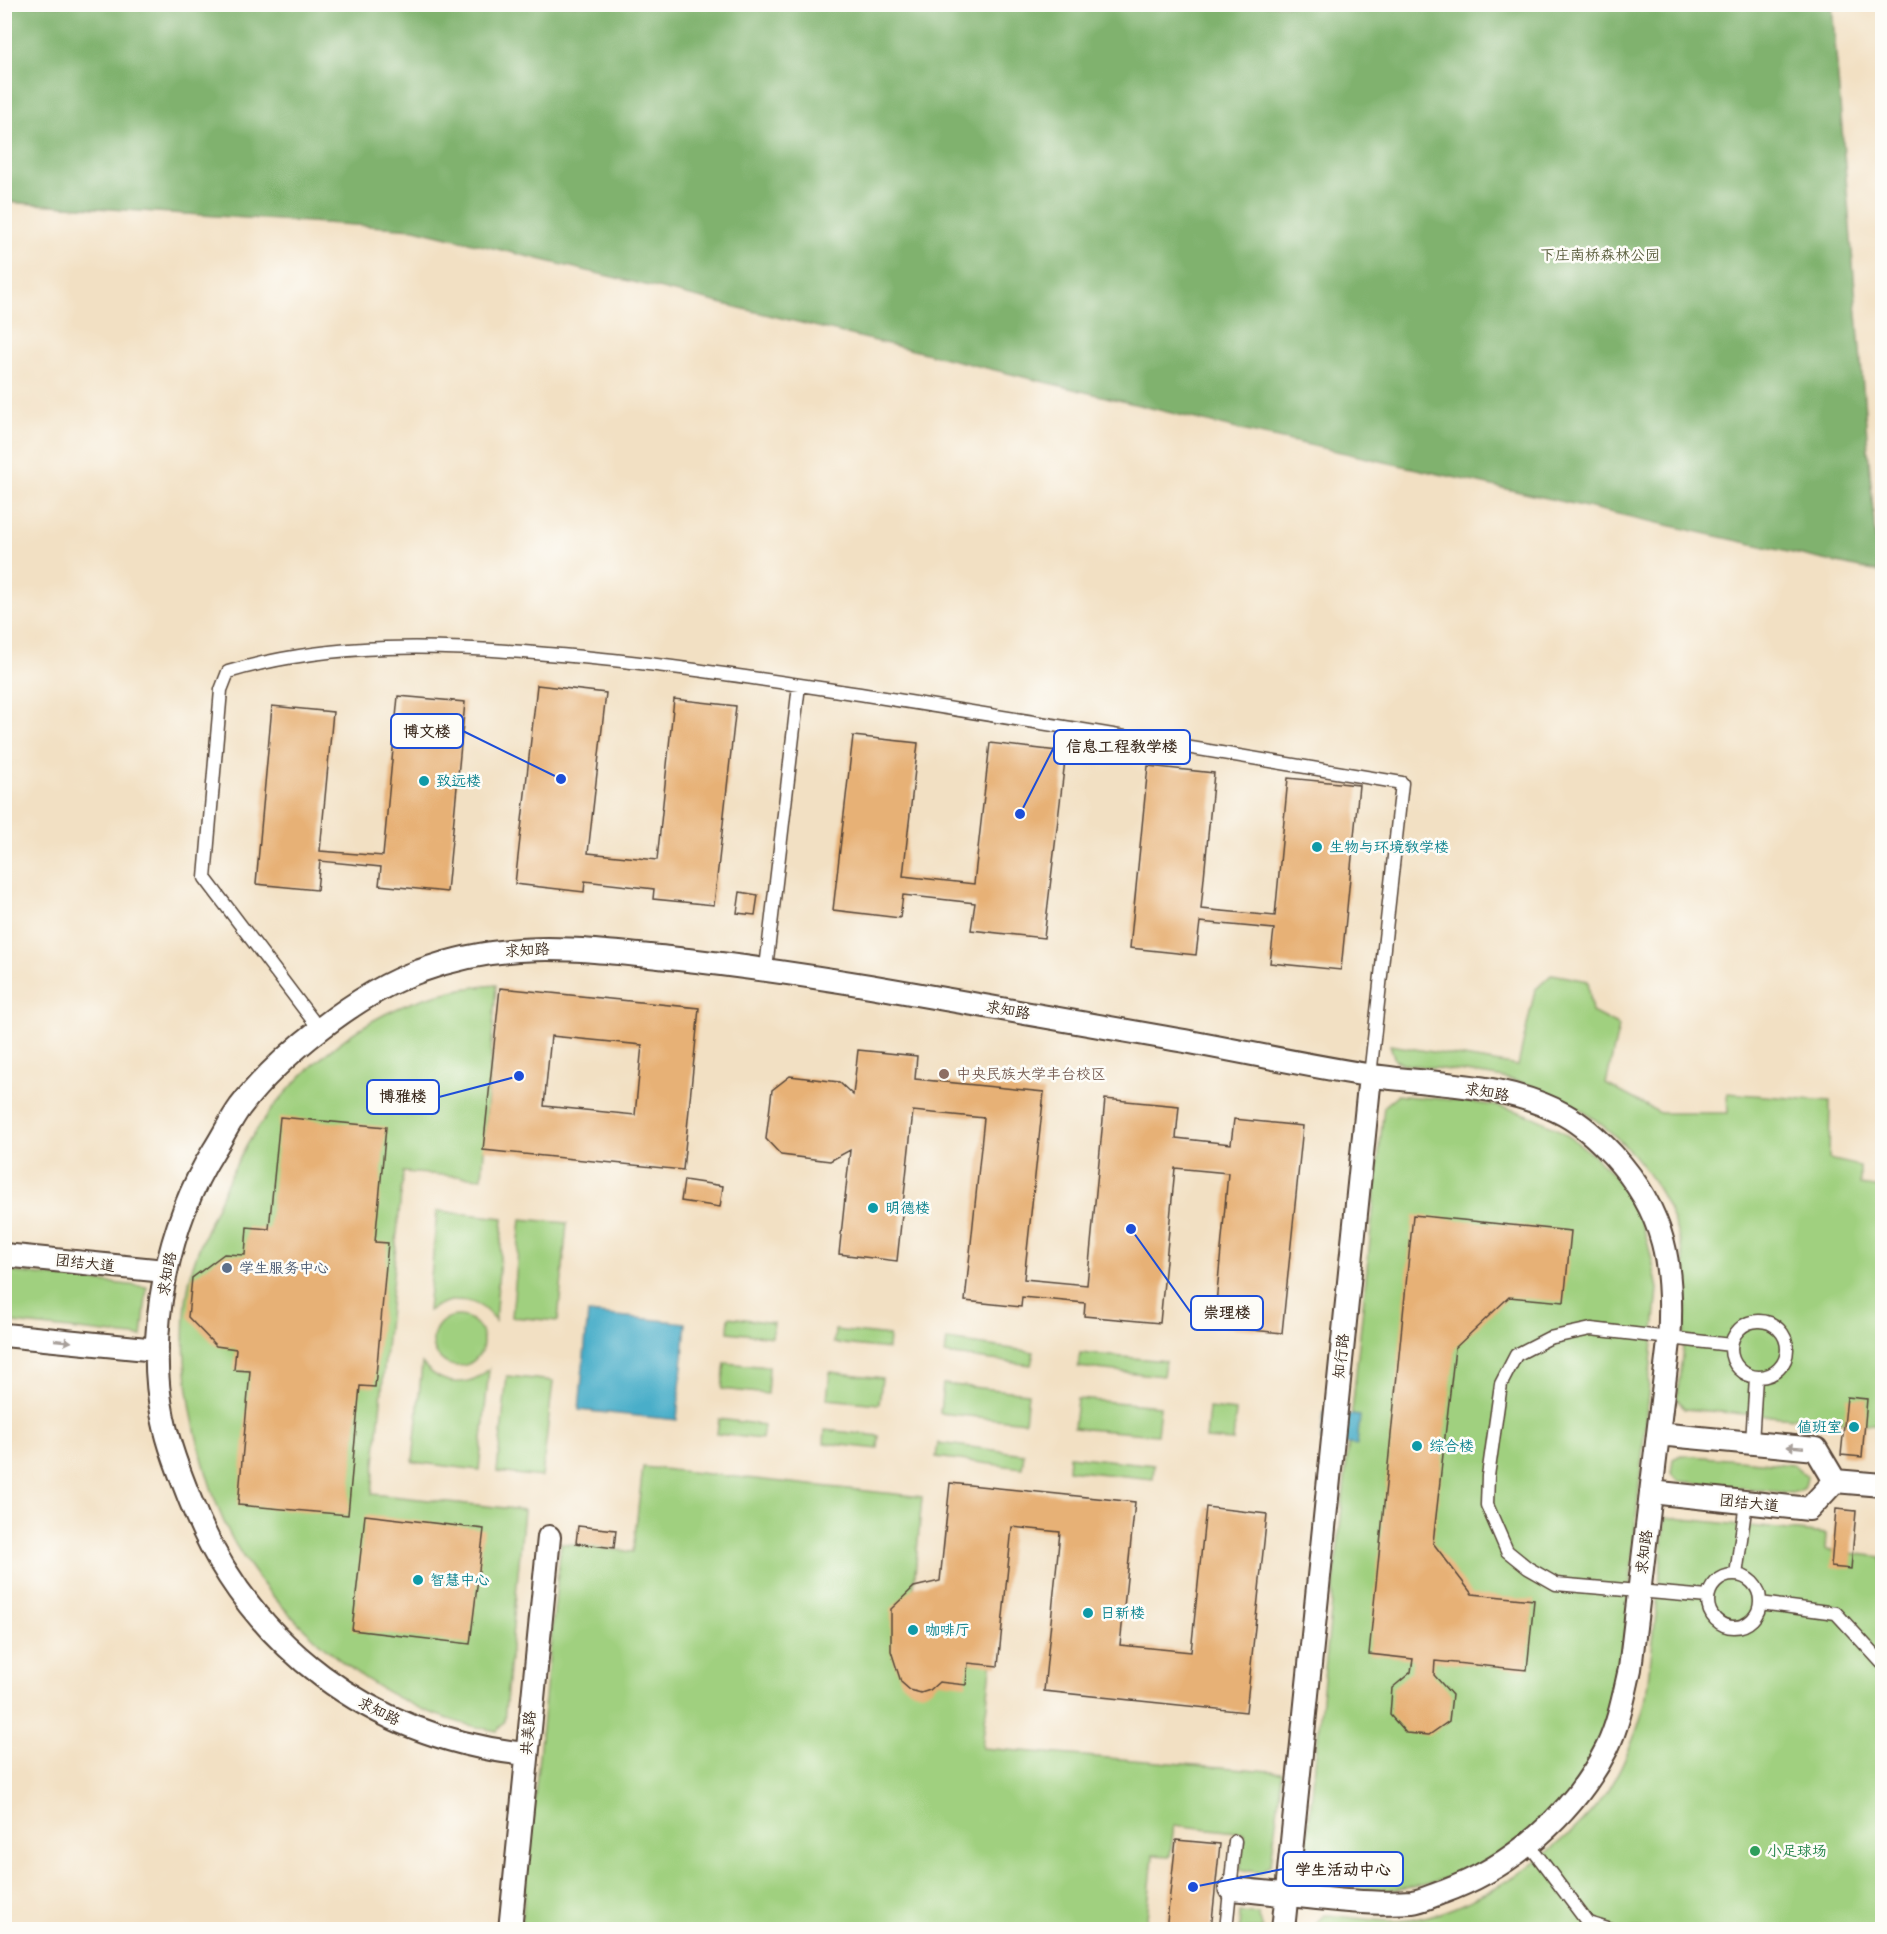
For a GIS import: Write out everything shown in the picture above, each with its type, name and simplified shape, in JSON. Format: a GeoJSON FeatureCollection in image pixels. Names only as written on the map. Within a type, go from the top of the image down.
{"type":"FeatureCollection","features":[{"type":"Feature","properties":{"kind":"street","name":"求知路"},"geometry":{"type":"LineString","coordinates":[[526,1754],[484,1750],[436,1737],[349,1696],[314,1673],[272,1634],[232,1577],[199,1524],[176,1465],[162,1414],[157,1350],[165,1271],[181,1218],[203,1168],[241,1106],[288,1056],[320,1030],[415,972],[466,957],[517,948],[569,949],[766,968],[1370,1076],[1485,1090],[1528,1100],[1564,1115],[1598,1139],[1628,1172],[1653,1210],[1667,1256],[1672,1293],[1670,1338],[1630,1669],[1620,1712],[1608,1746],[1570,1803],[1528,1843],[1488,1874],[1415,1902],[1370,1901],[1230,1889]]}},
{"type":"Feature","properties":{"kind":"street","name":"知行路"},"geometry":{"type":"LineString","coordinates":[[1283,1929],[1370,1076]]}},
{"type":"Feature","properties":{"kind":"street","name":"团结大道"},"geometry":{"type":"LineString","coordinates":[[4,1255],[165,1271]]}},
{"type":"Feature","properties":{"kind":"street"},"geometry":{"type":"LineString","coordinates":[[4,1335],[157,1350]]}},
{"type":"Feature","properties":{"kind":"street"},"geometry":{"type":"LineString","coordinates":[[1658,1434],[1816,1449],[1835,1481],[1882,1485]]}},
{"type":"Feature","properties":{"kind":"street","name":"团结大道"},"geometry":{"type":"LineString","coordinates":[[1651,1492],[1809,1509],[1835,1481]]}},
{"type":"Feature","properties":{"kind":"street","name":"共美路"},"geometry":{"type":"LineString","coordinates":[[510,1929],[549,1537]]}},
{"type":"Feature","properties":{"kind":"lane"},"geometry":{"type":"LineString","coordinates":[[320,1030],[205,878],[221,690],[228,672],[262,662],[314,653],[413,646],[501,650],[635,661],[799,685],[766,968]]}},
{"type":"Feature","properties":{"kind":"lane","name":"知行路"},"geometry":{"type":"LineString","coordinates":[[799,685],[1402,783],[1370,1076]]}},
{"type":"Feature","properties":{"kind":"lane"},"geometry":{"type":"LineString","coordinates":[[1767,1322],[1782,1333],[1787,1351],[1785,1360],[1774,1373],[1756,1377],[1748,1375],[1735,1363],[1731,1345],[1740,1328],[1748,1323],[1767,1322]]}},
{"type":"Feature","properties":{"kind":"lane"},"geometry":{"type":"LineString","coordinates":[[1708,1597],[1556,1584],[1528,1568],[1507,1551],[1487,1505],[1495,1413],[1501,1384],[1516,1355],[1549,1338],[1591,1329],[1731,1345]]}},
{"type":"Feature","properties":{"kind":"lane"},"geometry":{"type":"LineString","coordinates":[[1752,1443],[1756,1377]]}},
{"type":"Feature","properties":{"kind":"lane"},"geometry":{"type":"LineString","coordinates":[[1736,1575],[1746,1503]]}},
{"type":"Feature","properties":{"kind":"lane"},"geometry":{"type":"LineString","coordinates":[[1736,1575],[1749,1580],[1756,1586],[1760,1603],[1754,1618],[1740,1627],[1731,1627],[1716,1620],[1708,1606],[1708,1597],[1716,1582],[1724,1577],[1736,1575]]}},
{"type":"Feature","properties":{"kind":"lane"},"geometry":{"type":"LineString","coordinates":[[1760,1603],[1836,1612],[1882,1663]]}},
{"type":"Feature","properties":{"kind":"lane"},"geometry":{"type":"LineString","coordinates":[[1226,1929],[1234,1841]]}},
{"type":"Feature","properties":{"kind":"lane"},"geometry":{"type":"LineString","coordinates":[[1528,1843],[1588,1923],[1611,1929]]}},
{"type":"Feature","properties":{"kind":"green space","name":"下庄南桥森林公园"},"geometry":{"type":"Polygon","coordinates":[[[4,5],[1832,5],[1878,572],[1237,429],[415,229],[5,202],[4,5]]]}},
{"type":"Feature","properties":{"kind":"green space"},"geometry":{"type":"Polygon","coordinates":[[[1552,974],[1588,981],[1592,1012],[1619,1026],[1606,1084],[1660,1113],[1728,1113],[1727,1093],[1830,1101],[1829,1159],[1860,1166],[1860,1185],[1882,1188],[1882,1425],[1684,1409],[1677,1398],[1686,1310],[1683,1257],[1675,1225],[1662,1195],[1644,1167],[1622,1142],[1597,1121],[1569,1103],[1539,1089],[1508,1079],[1404,1064],[1395,1060],[1390,1045],[1518,1066],[1535,990],[1552,974]]]}},
{"type":"Feature","properties":{"kind":"green space"},"geometry":{"type":"Polygon","coordinates":[[[496,985],[482,1178],[403,1172],[372,1494],[524,1510],[504,1722],[497,1731],[420,1709],[374,1684],[331,1653],[265,1587],[229,1533],[210,1485],[192,1414],[184,1339],[188,1289],[202,1240],[243,1152],[260,1124],[281,1098],[314,1064],[337,1045],[384,1014],[437,995],[496,985]]]}},
{"type":"Feature","properties":{"kind":"green space"},"geometry":{"type":"Polygon","coordinates":[[[1397,1095],[1466,1101],[1506,1108],[1544,1122],[1580,1144],[1611,1173],[1634,1206],[1646,1236],[1658,1289],[1618,1709],[1600,1748],[1588,1771],[1570,1795],[1521,1839],[1492,1858],[1461,1873],[1429,1883],[1398,1889],[1367,1889],[1326,1883],[1304,1870],[1384,1106],[1397,1095]]]}},
{"type":"Feature","properties":{"kind":"green space"},"geometry":{"type":"Polygon","coordinates":[[[437,1211],[503,1218],[495,1321],[481,1307],[464,1301],[446,1302],[428,1311],[437,1211]]]}},
{"type":"Feature","properties":{"kind":"green space"},"geometry":{"type":"Polygon","coordinates":[[[521,1219],[567,1223],[558,1321],[512,1317],[521,1219]]]}},
{"type":"Feature","properties":{"kind":"green space"},"geometry":{"type":"Polygon","coordinates":[[[5,1271],[147,1287],[142,1337],[5,1322],[5,1271]]]}},
{"type":"Feature","properties":{"kind":"green space"},"geometry":{"type":"Polygon","coordinates":[[[458,1316],[476,1323],[483,1341],[476,1359],[458,1366],[440,1359],[433,1341],[440,1323],[458,1316]]]}},
{"type":"Feature","properties":{"kind":"green space"},"geometry":{"type":"Polygon","coordinates":[[[729,1317],[774,1323],[772,1337],[728,1332],[729,1317]]]}},
{"type":"Feature","properties":{"kind":"green space"},"geometry":{"type":"Polygon","coordinates":[[[835,1330],[889,1336],[888,1349],[834,1343],[835,1330]]]}},
{"type":"Feature","properties":{"kind":"green space"},"geometry":{"type":"Polygon","coordinates":[[[947,1340],[1034,1352],[1031,1365],[945,1354],[947,1340]]]}},
{"type":"Feature","properties":{"kind":"green space"},"geometry":{"type":"Polygon","coordinates":[[[1080,1353],[1165,1361],[1163,1376],[1078,1367],[1080,1353]]]}},
{"type":"Feature","properties":{"kind":"green space"},"geometry":{"type":"Polygon","coordinates":[[[422,1363],[429,1371],[455,1382],[472,1380],[489,1369],[479,1470],[413,1462],[422,1363]]]}},
{"type":"Feature","properties":{"kind":"green space"},"geometry":{"type":"Polygon","coordinates":[[[725,1363],[769,1367],[767,1394],[722,1389],[725,1363]]]}},
{"type":"Feature","properties":{"kind":"green space"},"geometry":{"type":"Polygon","coordinates":[[[830,1372],[882,1378],[879,1404],[827,1399],[830,1372]]]}},
{"type":"Feature","properties":{"kind":"green space"},"geometry":{"type":"Polygon","coordinates":[[[507,1376],[553,1381],[542,1477],[497,1472],[507,1376]]]}},
{"type":"Feature","properties":{"kind":"green space"},"geometry":{"type":"Polygon","coordinates":[[[943,1384],[1028,1393],[1025,1422],[940,1413],[943,1384]]]}},
{"type":"Feature","properties":{"kind":"green space"},"geometry":{"type":"Polygon","coordinates":[[[1077,1399],[1160,1406],[1157,1435],[1074,1428],[1077,1399]]]}},
{"type":"Feature","properties":{"kind":"green space"},"geometry":{"type":"Polygon","coordinates":[[[1209,1408],[1236,1411],[1233,1441],[1206,1439],[1209,1408]]]}},
{"type":"Feature","properties":{"kind":"green space"},"geometry":{"type":"Polygon","coordinates":[[[719,1419],[764,1425],[762,1439],[717,1434],[719,1419]]]}},
{"type":"Feature","properties":{"kind":"green space"},"geometry":{"type":"Polygon","coordinates":[[[825,1430],[879,1436],[878,1449],[824,1443],[825,1430]]]}},
{"type":"Feature","properties":{"kind":"green space"},"geometry":{"type":"Polygon","coordinates":[[[938,1443],[1024,1454],[1022,1468],[936,1457],[938,1443]]]}},
{"type":"Feature","properties":{"kind":"green space"},"geometry":{"type":"Polygon","coordinates":[[[1681,1455],[1794,1465],[1807,1476],[1807,1480],[1803,1488],[1791,1493],[1678,1481],[1671,1473],[1673,1459],[1681,1455]]]}},
{"type":"Feature","properties":{"kind":"green space"},"geometry":{"type":"Polygon","coordinates":[[[1069,1456],[1154,1465],[1153,1479],[1068,1470],[1069,1456]]]}},
{"type":"Feature","properties":{"kind":"green space"},"geometry":{"type":"Polygon","coordinates":[[[643,1467],[922,1497],[909,1640],[993,1650],[982,1748],[1282,1772],[1271,1864],[1260,1873],[1240,1869],[1245,1833],[1174,1825],[1170,1856],[1153,1855],[1146,1929],[521,1930],[561,1543],[633,1552],[643,1467]]]}},
{"type":"Feature","properties":{"kind":"green space"},"geometry":{"type":"Polygon","coordinates":[[[1665,1517],[1826,1534],[1825,1550],[1882,1557],[1882,1929],[1316,1930],[1318,1922],[1325,1915],[1398,1921],[1425,1917],[1454,1908],[1515,1876],[1544,1856],[1591,1812],[1608,1790],[1619,1770],[1644,1707],[1665,1517]]]}},
{"type":"Feature","properties":{"kind":"green space"},"geometry":{"type":"Polygon","coordinates":[[[1240,1913],[1258,1914],[1263,1929],[1239,1929],[1240,1913]]]}},
{"type":"Feature","properties":{"kind":"water"},"geometry":{"type":"Polygon","coordinates":[[[588,1313],[686,1323],[677,1420],[579,1410],[588,1313]]]}},
{"type":"Feature","properties":{"kind":"water"},"geometry":{"type":"Polygon","coordinates":[[[1324,1412],[1360,1416],[1357,1445],[1321,1441],[1324,1412]]]}},
{"type":"Feature","properties":{"kind":"building"},"geometry":{"type":"Polygon","coordinates":[[[537,685],[606,693],[588,853],[657,860],[674,699],[736,706],[714,905],[653,899],[654,889],[585,881],[584,892],[515,884],[537,685]]]}},
{"type":"Feature","properties":{"kind":"building","name":"致远楼"},"geometry":{"type":"Polygon","coordinates":[[[398,696],[465,702],[447,892],[379,885],[381,867],[320,861],[317,890],[256,884],[272,706],[333,712],[320,851],[383,856],[398,696]]]}},
{"type":"Feature","properties":{"kind":"building"},"geometry":{"type":"Polygon","coordinates":[[[853,736],[918,743],[903,876],[974,884],[990,743],[1066,752],[1044,938],[971,930],[975,903],[903,895],[900,918],[833,910],[853,736]]]}},
{"type":"Feature","properties":{"kind":"building","name":"生物与环境教学楼"},"geometry":{"type":"Polygon","coordinates":[[[1148,766],[1214,773],[1201,909],[1275,916],[1288,778],[1359,785],[1341,970],[1270,963],[1274,929],[1200,922],[1196,955],[1130,948],[1148,766]]]}},
{"type":"Feature","properties":{"kind":"building"},"geometry":{"type":"Polygon","coordinates":[[[740,892],[758,895],[755,915],[737,913],[740,892]]]}},
{"type":"Feature","properties":{"kind":"building"},"geometry":{"type":"Polygon","coordinates":[[[500,988],[699,1008],[683,1170],[483,1150],[500,988]],[[551,1036],[544,1106],[635,1115],[642,1045],[551,1036]]]}},
{"type":"Feature","properties":{"kind":"building"},"geometry":{"type":"Polygon","coordinates":[[[858,1050],[917,1056],[915,1079],[1044,1092],[1024,1279],[1087,1285],[1105,1099],[1179,1106],[1176,1138],[1231,1144],[1234,1119],[1303,1126],[1282,1333],[1214,1326],[1228,1173],[1175,1168],[1160,1323],[1084,1316],[1085,1303],[1022,1297],[1021,1307],[965,1301],[984,1118],[913,1111],[897,1261],[839,1254],[850,1150],[830,1161],[781,1155],[766,1139],[772,1090],[790,1076],[839,1082],[853,1095],[858,1050]]]}},
{"type":"Feature","properties":{"kind":"building"},"geometry":{"type":"Polygon","coordinates":[[[280,1117],[386,1127],[375,1242],[388,1243],[375,1387],[360,1386],[348,1515],[238,1505],[250,1371],[234,1370],[236,1349],[216,1346],[188,1317],[192,1278],[224,1254],[245,1255],[247,1227],[269,1229],[280,1117]]]}},
{"type":"Feature","properties":{"kind":"building"},"geometry":{"type":"Polygon","coordinates":[[[684,1180],[723,1186],[720,1207],[681,1201],[684,1180]]]}},
{"type":"Feature","properties":{"kind":"building","name":"综合楼"},"geometry":{"type":"Polygon","coordinates":[[[1413,1215],[1571,1231],[1564,1302],[1509,1297],[1455,1348],[1433,1543],[1472,1594],[1534,1600],[1527,1670],[1435,1661],[1434,1675],[1452,1695],[1449,1721],[1429,1735],[1406,1733],[1390,1715],[1392,1688],[1411,1672],[1413,1659],[1369,1654],[1413,1215]]]}},
{"type":"Feature","properties":{"kind":"building","name":"值班室"},"geometry":{"type":"Polygon","coordinates":[[[1847,1397],[1867,1399],[1862,1457],[1841,1455],[1847,1397]]]}},
{"type":"Feature","properties":{"kind":"building","name":"日新楼"},"geometry":{"type":"Polygon","coordinates":[[[950,1483],[1135,1502],[1120,1645],[1191,1652],[1206,1507],[1267,1514],[1246,1712],[1044,1691],[1060,1532],[1012,1527],[998,1666],[968,1663],[966,1685],[939,1682],[930,1690],[921,1693],[910,1690],[901,1682],[891,1651],[891,1609],[914,1587],[940,1581],[950,1483]]]}},
{"type":"Feature","properties":{"kind":"building"},"geometry":{"type":"Polygon","coordinates":[[[1836,1509],[1856,1511],[1851,1569],[1831,1567],[1836,1509]]]}},
{"type":"Feature","properties":{"kind":"building","name":"智慧中心"},"geometry":{"type":"Polygon","coordinates":[[[365,1515],[484,1529],[470,1644],[352,1630],[365,1515]]]}},
{"type":"Feature","properties":{"kind":"building"},"geometry":{"type":"Polygon","coordinates":[[[578,1526],[616,1530],[614,1548],[576,1543],[578,1526]]]}},
{"type":"Feature","properties":{"kind":"building"},"geometry":{"type":"Polygon","coordinates":[[[1176,1840],[1220,1844],[1211,1930],[1166,1930],[1176,1840]]]}},
{"type":"Feature","properties":{"kind":"place","name":"博文楼"},"geometry":{"type":"Point","coordinates":[561,779]}},
{"type":"Feature","properties":{"kind":"place","name":"致远楼"},"geometry":{"type":"Point","coordinates":[424,781]}},
{"type":"Feature","properties":{"kind":"place","name":"信息工程教学楼"},"geometry":{"type":"Point","coordinates":[1020,814]}},
{"type":"Feature","properties":{"kind":"place","name":"生物与环境教学楼"},"geometry":{"type":"Point","coordinates":[1317,847]}},
{"type":"Feature","properties":{"kind":"place","name":"中央民族大学丰台校区"},"geometry":{"type":"Point","coordinates":[944,1074]}},
{"type":"Feature","properties":{"kind":"place","name":"博雅楼"},"geometry":{"type":"Point","coordinates":[519,1076]}},
{"type":"Feature","properties":{"kind":"place","name":"明德楼"},"geometry":{"type":"Point","coordinates":[873,1208]}},
{"type":"Feature","properties":{"kind":"place","name":"崇理楼"},"geometry":{"type":"Point","coordinates":[1131,1229]}},
{"type":"Feature","properties":{"kind":"place","name":"学生服务中心"},"geometry":{"type":"Point","coordinates":[227,1268]}},
{"type":"Feature","properties":{"kind":"place","name":"值班室"},"geometry":{"type":"Point","coordinates":[1854,1427]}},
{"type":"Feature","properties":{"kind":"place","name":"综合楼"},"geometry":{"type":"Point","coordinates":[1417,1446]}},
{"type":"Feature","properties":{"kind":"place","name":"智慧中心"},"geometry":{"type":"Point","coordinates":[418,1580]}},
{"type":"Feature","properties":{"kind":"place","name":"日新楼"},"geometry":{"type":"Point","coordinates":[1088,1613]}},
{"type":"Feature","properties":{"kind":"place","name":"咖啡厅"},"geometry":{"type":"Point","coordinates":[913,1630]}},
{"type":"Feature","properties":{"kind":"place","name":"小足球场"},"geometry":{"type":"Point","coordinates":[1755,1851]}},
{"type":"Feature","properties":{"kind":"place","name":"学生活动中心"},"geometry":{"type":"Point","coordinates":[1193,1887]}}]}
